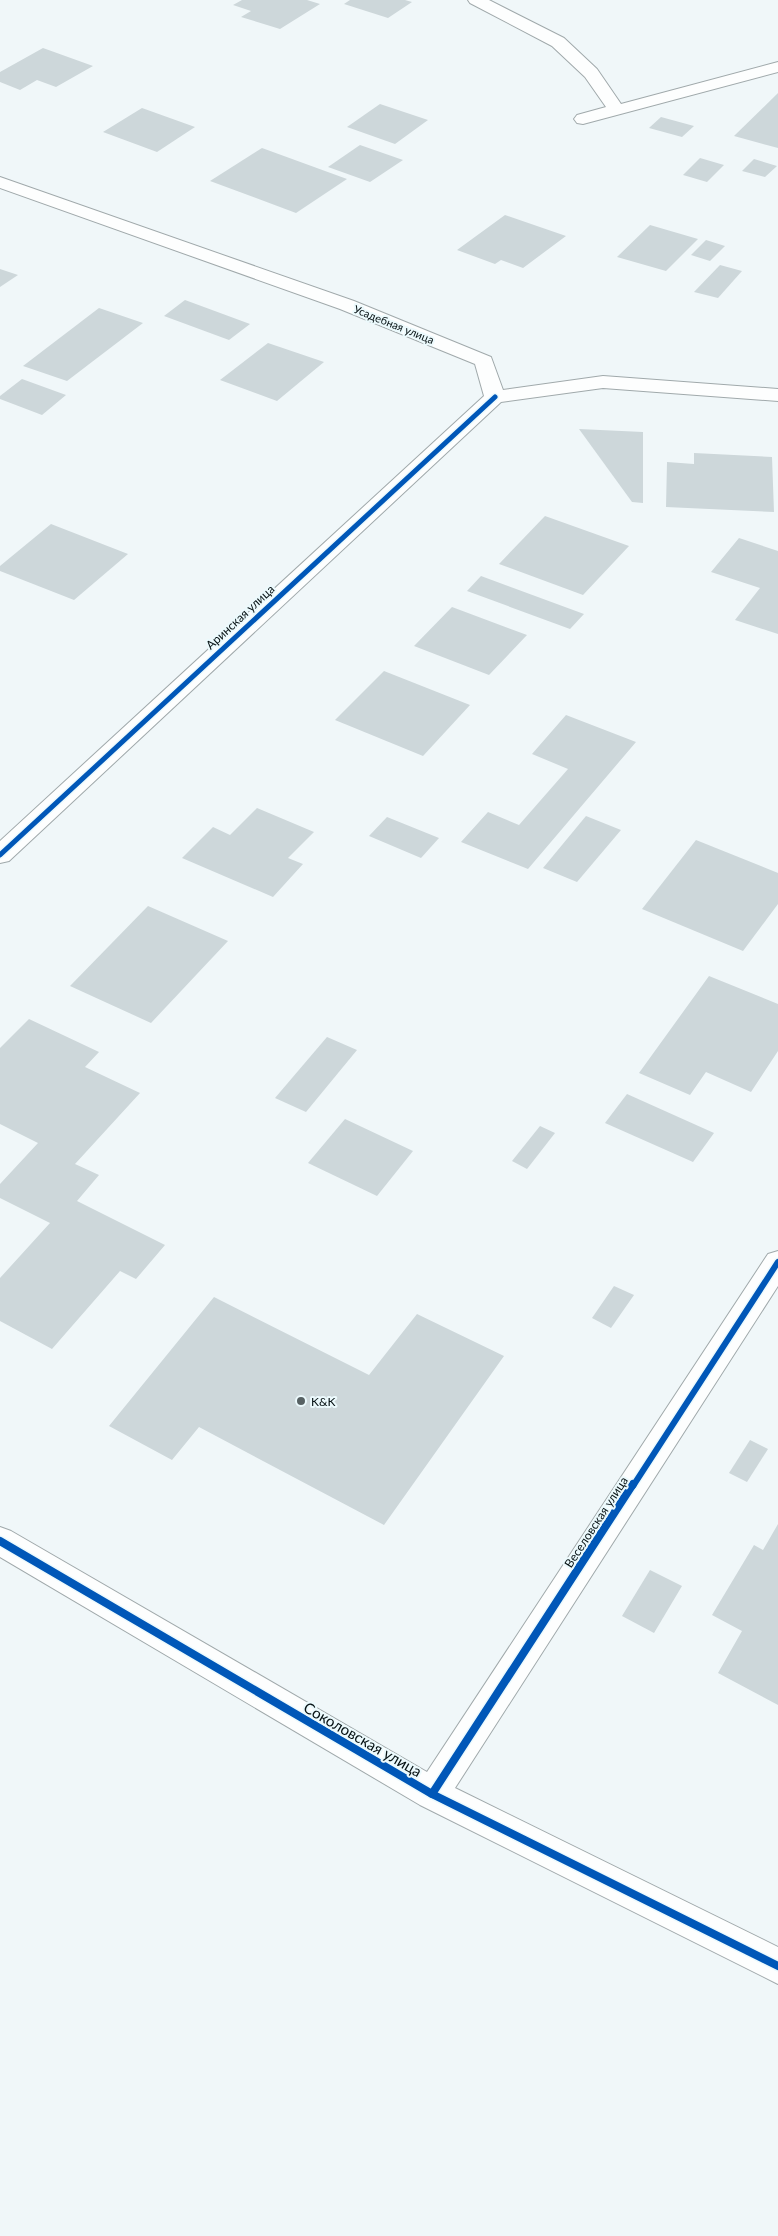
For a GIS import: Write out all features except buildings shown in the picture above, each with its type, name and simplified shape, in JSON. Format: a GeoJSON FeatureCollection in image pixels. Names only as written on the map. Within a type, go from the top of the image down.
{"type":"FeatureCollection","features":[{"type":"Feature","properties":{"kind":"street"},"geometry":{"type":"LineString","coordinates":[[476,0],[558,42],[591,73],[617,110]]}},
{"type":"Feature","properties":{"kind":"street"},"geometry":{"type":"LineString","coordinates":[[584,119],[778,67]]}},
{"type":"Feature","properties":{"kind":"street","name":"Усадебная улица"},"geometry":{"type":"LineString","coordinates":[[0,182],[347,305],[484,361],[495,397]]}},
{"type":"Feature","properties":{"kind":"street"},"geometry":{"type":"LineString","coordinates":[[495,397],[603,382],[778,395]]}},
{"type":"Feature","properties":{"kind":"street","name":"Аринская улица"},"geometry":{"type":"LineString","coordinates":[[0,855],[495,397]]}},
{"type":"Feature","properties":{"kind":"street","name":"Веселовская улица"},"geometry":{"type":"LineString","coordinates":[[432,1794],[778,1262]]}},
{"type":"Feature","properties":{"kind":"street","name":"Соколовская улица"},"geometry":{"type":"LineString","coordinates":[[0,1542],[432,1794],[778,1966]]}},
{"type":"Feature","properties":{"kind":"cycle path"},"geometry":{"type":"LineString","coordinates":[[0,855],[495,397]]}},
{"type":"Feature","properties":{"kind":"cycle path"},"geometry":{"type":"LineString","coordinates":[[432,1794],[778,1262]]}},
{"type":"Feature","properties":{"kind":"cycle path"},"geometry":{"type":"LineString","coordinates":[[0,1541],[432,1794],[778,1966]]}},
{"type":"Feature","properties":{"kind":"place","name":"K&K"},"geometry":{"type":"Point","coordinates":[301,1401]}}]}
